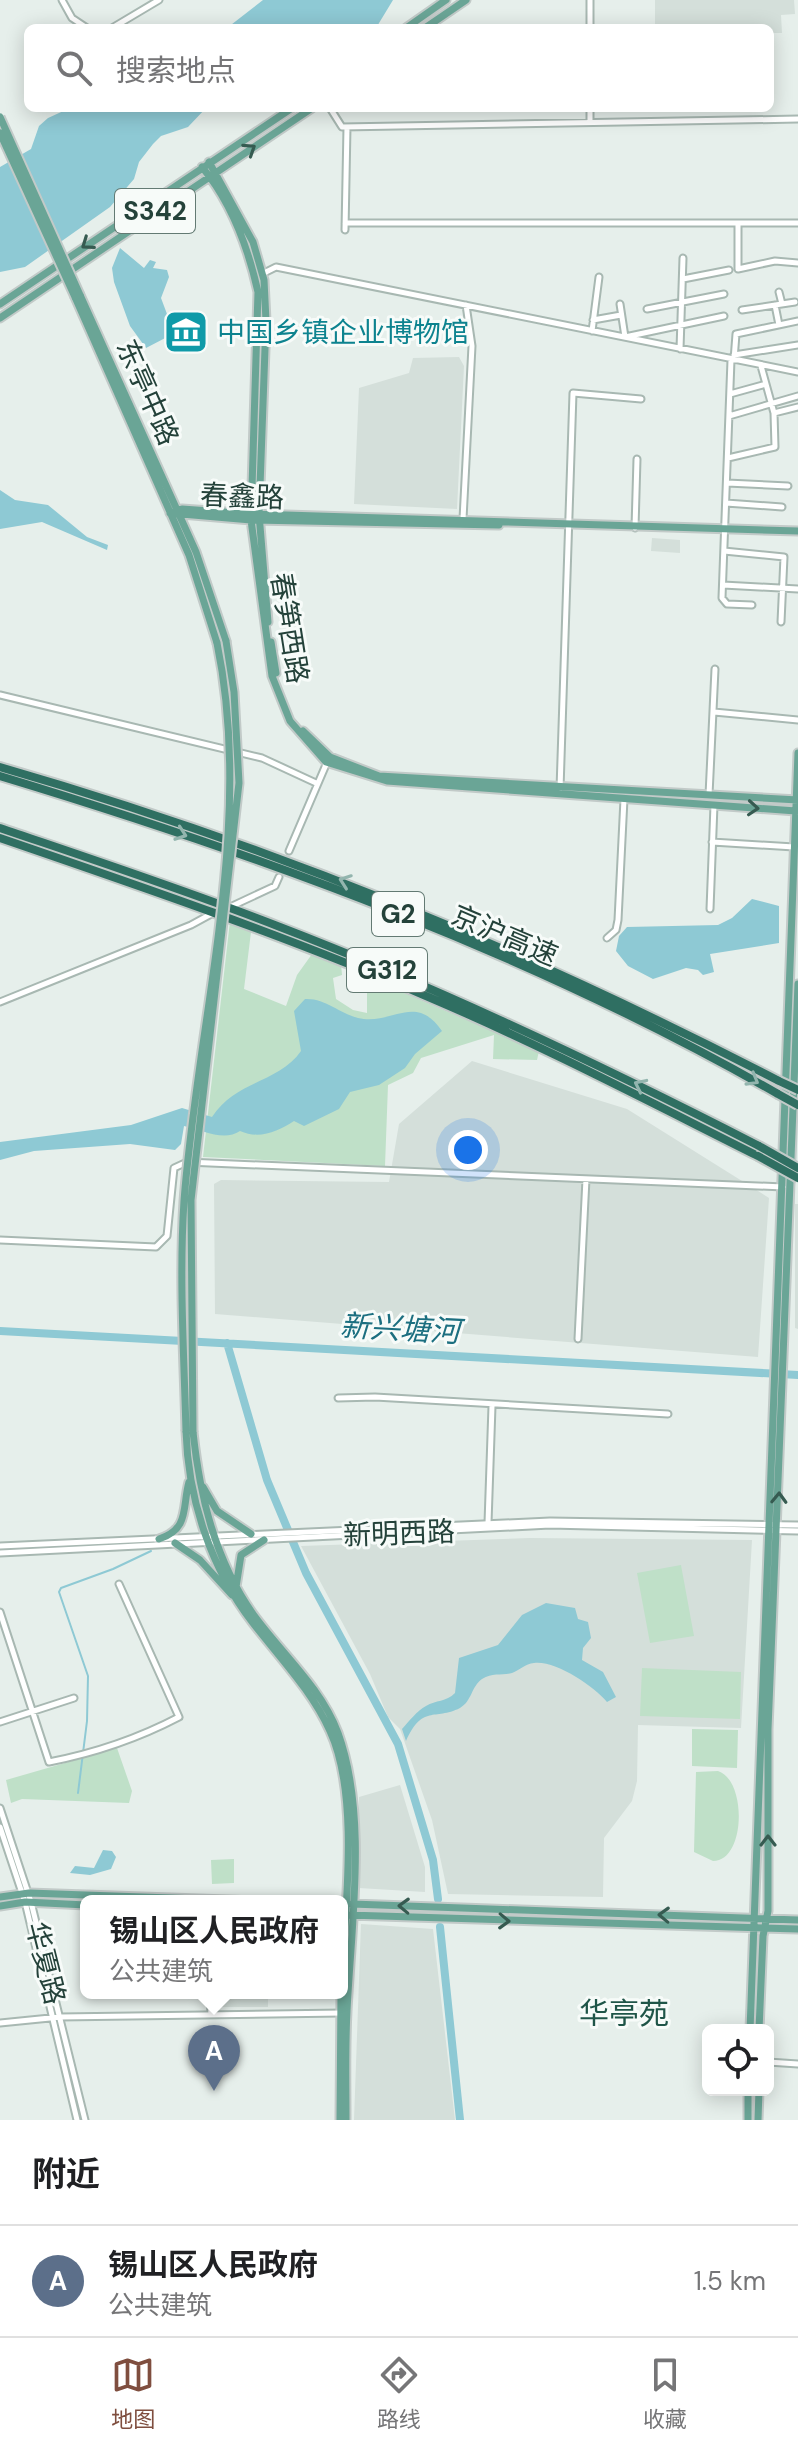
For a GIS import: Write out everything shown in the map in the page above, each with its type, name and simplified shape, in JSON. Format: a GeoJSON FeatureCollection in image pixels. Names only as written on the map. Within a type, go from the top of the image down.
{"type":"FeatureCollection","features":[{"type":"Feature","properties":{"kind":"highway","name":"京沪高速"},"geometry":{"type":"LineString","coordinates":[[0,767],[220,834],[366,888],[516,952],[798,1090]]}},
{"type":"Feature","properties":{"kind":"highway","name":"京沪高速"},"geometry":{"type":"LineString","coordinates":[[0,776],[107,808],[313,880],[500,955],[647,1023],[798,1105]]}},
{"type":"Feature","properties":{"kind":"highway","name":"G312"},"geometry":{"type":"LineString","coordinates":[[0,828],[228,908],[502,1020],[758,1151],[798,1178]]}},
{"type":"Feature","properties":{"kind":"highway","name":"G312"},"geometry":{"type":"LineString","coordinates":[[0,838],[268,931],[439,1002],[798,1168]]}},
{"type":"Feature","properties":{"kind":"main road"},"geometry":{"type":"LineString","coordinates":[[412,24],[446,0]]}},
{"type":"Feature","properties":{"kind":"main road"},"geometry":{"type":"LineString","coordinates":[[431,24],[466,0]]}},
{"type":"Feature","properties":{"kind":"main road","name":"S342"},"geometry":{"type":"LineString","coordinates":[[0,304],[286,112]]}},
{"type":"Feature","properties":{"kind":"main road","name":"S342"},"geometry":{"type":"LineString","coordinates":[[0,318],[306,112]]}},
{"type":"Feature","properties":{"kind":"main road"},"geometry":{"type":"LineString","coordinates":[[0,117],[78,296]]}},
{"type":"Feature","properties":{"kind":"main road"},"geometry":{"type":"LineString","coordinates":[[0,133],[78,296]]}},
{"type":"Feature","properties":{"kind":"main road","name":"春笋西路"},"geometry":{"type":"LineString","coordinates":[[206,165],[253,242],[262,274],[266,321],[255,517]]}},
{"type":"Feature","properties":{"kind":"main road","name":"春笋西路"},"geometry":{"type":"LineString","coordinates":[[212,174],[250,256],[258,292],[255,517],[272,676],[290,721],[328,759]]}},
{"type":"Feature","properties":{"kind":"main road","name":"东亭中路"},"geometry":{"type":"LineString","coordinates":[[78,296],[212,595],[234,692],[239,783],[191,1200],[189,1432]]}},
{"type":"Feature","properties":{"kind":"main road","name":"春鑫路"},"geometry":{"type":"LineString","coordinates":[[176,513],[568,524]]}},
{"type":"Feature","properties":{"kind":"main road","name":"春鑫路"},"geometry":{"type":"LineString","coordinates":[[255,517],[463,519],[798,533]]}},
{"type":"Feature","properties":{"kind":"main road"},"geometry":{"type":"LineString","coordinates":[[750,2024],[798,753]]}},
{"type":"Feature","properties":{"kind":"main road"},"geometry":{"type":"LineString","coordinates":[[328,759],[387,781],[796,800]]}},
{"type":"Feature","properties":{"kind":"main road"},"geometry":{"type":"LineString","coordinates":[[560,790],[624,799],[796,811]]}},
{"type":"Feature","properties":{"kind":"main road"},"geometry":{"type":"LineString","coordinates":[[759,2024],[798,984]]}},
{"type":"Feature","properties":{"kind":"main road"},"geometry":{"type":"LineString","coordinates":[[189,1432],[211,1539],[236,1587],[315,1692],[337,1730],[349,1770],[352,1803],[347,1895]]}},
{"type":"Feature","properties":{"kind":"main road"},"geometry":{"type":"LineString","coordinates":[[159,1539],[180,1526],[186,1513],[190,1480],[189,1432]]}},
{"type":"Feature","properties":{"kind":"main road"},"geometry":{"type":"LineString","coordinates":[[197,1472],[217,1511],[251,1534]]}},
{"type":"Feature","properties":{"kind":"main road"},"geometry":{"type":"LineString","coordinates":[[190,1480],[236,1599]]}},
{"type":"Feature","properties":{"kind":"main road"},"geometry":{"type":"LineString","coordinates":[[236,1587],[241,1555],[264,1540]]}},
{"type":"Feature","properties":{"kind":"main road"},"geometry":{"type":"LineString","coordinates":[[175,1543],[200,1560],[223,1589],[236,1599],[310,1695],[331,1733],[343,1771],[347,1895]]}},
{"type":"Feature","properties":{"kind":"main road"},"geometry":{"type":"LineString","coordinates":[[0,1897],[80,1899]]}},
{"type":"Feature","properties":{"kind":"main road"},"geometry":{"type":"LineString","coordinates":[[0,1906],[27,1898],[80,1904]]}},
{"type":"Feature","properties":{"kind":"main road"},"geometry":{"type":"LineString","coordinates":[[348,1904],[754,1923],[798,1929]]}},
{"type":"Feature","properties":{"kind":"main road"},"geometry":{"type":"LineString","coordinates":[[348,1915],[754,1923]]}},
{"type":"Feature","properties":{"kind":"main road"},"geometry":{"type":"LineString","coordinates":[[765,1924],[798,1920]]}},
{"type":"Feature","properties":{"kind":"main road"},"geometry":{"type":"LineString","coordinates":[[342,1999],[346,2120]]}},
{"type":"Feature","properties":{"kind":"main road"},"geometry":{"type":"LineString","coordinates":[[340,2120],[344,1999]]}},
{"type":"Feature","properties":{"kind":"main road"},"geometry":{"type":"LineString","coordinates":[[748,2096],[748,2120]]}},
{"type":"Feature","properties":{"kind":"main road"},"geometry":{"type":"LineString","coordinates":[[758,2120],[759,2096]]}},
{"type":"Feature","properties":{"kind":"street"},"geometry":{"type":"LineString","coordinates":[[62,0],[72,18],[81,24]]}},
{"type":"Feature","properties":{"kind":"street"},"geometry":{"type":"LineString","coordinates":[[119,24],[159,0]]}},
{"type":"Feature","properties":{"kind":"street"},"geometry":{"type":"LineString","coordinates":[[590,0],[590,24]]}},
{"type":"Feature","properties":{"kind":"street"},"geometry":{"type":"LineString","coordinates":[[332,112],[336,121],[347,127],[798,119]]}},
{"type":"Feature","properties":{"kind":"street"},"geometry":{"type":"LineString","coordinates":[[590,112],[590,122]]}},
{"type":"Feature","properties":{"kind":"street"},"geometry":{"type":"LineString","coordinates":[[345,230],[347,127]]}},
{"type":"Feature","properties":{"kind":"street"},"geometry":{"type":"LineString","coordinates":[[345,223],[798,223]]}},
{"type":"Feature","properties":{"kind":"street"},"geometry":{"type":"LineString","coordinates":[[738,223],[738,269],[775,261],[798,263]]}},
{"type":"Feature","properties":{"kind":"street"},"geometry":{"type":"LineString","coordinates":[[680,349],[683,258]]}},
{"type":"Feature","properties":{"kind":"street"},"geometry":{"type":"LineString","coordinates":[[262,274],[276,267],[723,358],[798,345]]}},
{"type":"Feature","properties":{"kind":"street"},"geometry":{"type":"LineString","coordinates":[[683,279],[729,270]]}},
{"type":"Feature","properties":{"kind":"street"},"geometry":{"type":"LineString","coordinates":[[592,331],[599,277]]}},
{"type":"Feature","properties":{"kind":"street"},"geometry":{"type":"LineString","coordinates":[[779,292],[779,325]]}},
{"type":"Feature","properties":{"kind":"street"},"geometry":{"type":"LineString","coordinates":[[647,309],[724,294]]}},
{"type":"Feature","properties":{"kind":"street"},"geometry":{"type":"LineString","coordinates":[[742,310],[795,302]]}},
{"type":"Feature","properties":{"kind":"street"},"geometry":{"type":"LineString","coordinates":[[620,304],[625,337]]}},
{"type":"Feature","properties":{"kind":"street"},"geometry":{"type":"LineString","coordinates":[[463,519],[472,346],[466,305]]}},
{"type":"Feature","properties":{"kind":"street"},"geometry":{"type":"LineString","coordinates":[[593,320],[621,315]]}},
{"type":"Feature","properties":{"kind":"street"},"geometry":{"type":"LineString","coordinates":[[625,337],[724,316]]}},
{"type":"Feature","properties":{"kind":"street"},"geometry":{"type":"LineString","coordinates":[[752,605],[723,602],[730,394],[736,334],[798,321]]}},
{"type":"Feature","properties":{"kind":"street"},"geometry":{"type":"LineString","coordinates":[[733,358],[798,372]]}},
{"type":"Feature","properties":{"kind":"street"},"geometry":{"type":"LineString","coordinates":[[728,458],[775,447],[774,413],[761,366]]}},
{"type":"Feature","properties":{"kind":"street"},"geometry":{"type":"LineString","coordinates":[[781,369],[798,366]]}},
{"type":"Feature","properties":{"kind":"street"},"geometry":{"type":"LineString","coordinates":[[730,394],[766,384]]}},
{"type":"Feature","properties":{"kind":"street"},"geometry":{"type":"LineString","coordinates":[[560,790],[573,393],[641,399]]}},
{"type":"Feature","properties":{"kind":"street"},"geometry":{"type":"LineString","coordinates":[[729,416],[798,396]]}},
{"type":"Feature","properties":{"kind":"street"},"geometry":{"type":"LineString","coordinates":[[774,413],[798,407]]}},
{"type":"Feature","properties":{"kind":"street"},"geometry":{"type":"LineString","coordinates":[[635,527],[637,459]]}},
{"type":"Feature","properties":{"kind":"street"},"geometry":{"type":"LineString","coordinates":[[727,483],[788,486]]}},
{"type":"Feature","properties":{"kind":"street"},"geometry":{"type":"LineString","coordinates":[[726,503],[782,507]]}},
{"type":"Feature","properties":{"kind":"street"},"geometry":{"type":"LineString","coordinates":[[724,551],[782,555],[781,622]]}},
{"type":"Feature","properties":{"kind":"street"},"geometry":{"type":"LineString","coordinates":[[723,585],[798,589]]}},
{"type":"Feature","properties":{"kind":"street"},"geometry":{"type":"LineString","coordinates":[[709,795],[715,669]]}},
{"type":"Feature","properties":{"kind":"street"},"geometry":{"type":"LineString","coordinates":[[0,695],[262,758],[316,783]]}},
{"type":"Feature","properties":{"kind":"street"},"geometry":{"type":"LineString","coordinates":[[714,712],[798,720]]}},
{"type":"Feature","properties":{"kind":"street"},"geometry":{"type":"LineString","coordinates":[[289,851],[328,759]]}},
{"type":"Feature","properties":{"kind":"street"},"geometry":{"type":"LineString","coordinates":[[607,938],[616,930],[618,920],[624,799]]}},
{"type":"Feature","properties":{"kind":"street"},"geometry":{"type":"LineString","coordinates":[[710,909],[714,805]]}},
{"type":"Feature","properties":{"kind":"street"},"geometry":{"type":"LineString","coordinates":[[712,842],[794,847]]}},
{"type":"Feature","properties":{"kind":"street"},"geometry":{"type":"LineString","coordinates":[[0,1002],[191,925],[275,886],[279,877]]}},
{"type":"Feature","properties":{"kind":"street"},"geometry":{"type":"LineString","coordinates":[[0,1240],[156,1247],[167,1236],[174,1168],[187,1162],[783,1187]]}},
{"type":"Feature","properties":{"kind":"street"},"geometry":{"type":"LineString","coordinates":[[578,1339],[586,1179]]}},
{"type":"Feature","properties":{"kind":"street"},"geometry":{"type":"LineString","coordinates":[[338,1398],[668,1414]]}},
{"type":"Feature","properties":{"kind":"street"},"geometry":{"type":"LineString","coordinates":[[488,1523],[492,1406]]}},
{"type":"Feature","properties":{"kind":"street","name":"新明西路"},"geometry":{"type":"LineString","coordinates":[[302,1534],[488,1523],[767,1528]]}},
{"type":"Feature","properties":{"kind":"street","name":"新明西路"},"geometry":{"type":"LineString","coordinates":[[0,1553],[175,1543],[251,1534],[550,1525],[778,1528],[798,1525]]}},
{"type":"Feature","properties":{"kind":"street","name":"新明西路"},"geometry":{"type":"LineString","coordinates":[[778,1528],[798,1531]]}},
{"type":"Feature","properties":{"kind":"street","name":"新明西路"},"geometry":{"type":"LineString","coordinates":[[0,1546],[159,1539],[264,1540],[276,1535]]}},
{"type":"Feature","properties":{"kind":"street"},"geometry":{"type":"LineString","coordinates":[[0,1612],[49,1762],[133,1739],[179,1717],[119,1584]]}},
{"type":"Feature","properties":{"kind":"street"},"geometry":{"type":"LineString","coordinates":[[0,1722],[74,1698]]}},
{"type":"Feature","properties":{"kind":"street","name":"华夏路"},"geometry":{"type":"LineString","coordinates":[[0,1808],[60,2017],[85,2120]]}},
{"type":"Feature","properties":{"kind":"street","name":"华夏路"},"geometry":{"type":"LineString","coordinates":[[0,1827],[27,1898],[77,2120]]}},
{"type":"Feature","properties":{"kind":"street"},"geometry":{"type":"LineString","coordinates":[[210,1999],[211,2015]]}},
{"type":"Feature","properties":{"kind":"street"},"geometry":{"type":"LineString","coordinates":[[0,2023],[52,2017],[343,2013]]}},
{"type":"Feature","properties":{"kind":"street"},"geometry":{"type":"LineString","coordinates":[[774,2062],[798,2064]]}},
{"type":"Feature","properties":{"kind":"shaded area"},"geometry":{"type":"Polygon","coordinates":[[[655,0],[794,0],[795,14],[781,15],[782,33],[774,33],[774,24],[655,24],[655,0]]]}},
{"type":"Feature","properties":{"kind":"shaded area"},"geometry":{"type":"Polygon","coordinates":[[[459,357],[464,366],[457,509],[354,504],[359,388],[409,373],[413,358],[459,357]]]}},
{"type":"Feature","properties":{"kind":"shaded area"},"geometry":{"type":"Polygon","coordinates":[[[652,538],[680,540],[680,553],[651,551],[652,538]]]}},
{"type":"Feature","properties":{"kind":"shaded area"},"geometry":{"type":"Polygon","coordinates":[[[472,1061],[627,1109],[769,1198],[758,1357],[215,1314],[214,1184],[221,1180],[389,1182],[399,1124],[472,1061]]]}},
{"type":"Feature","properties":{"kind":"shaded area"},"geometry":{"type":"Polygon","coordinates":[[[795,1204],[798,1204],[798,1329],[795,1328],[795,1204]]]}},
{"type":"Feature","properties":{"kind":"shaded area"},"geometry":{"type":"Polygon","coordinates":[[[530,1538],[752,1540],[741,1728],[638,1725],[637,1781],[632,1801],[604,1838],[603,1897],[448,1894],[432,1820],[400,1729],[388,1717],[370,1674],[301,1546],[530,1538]]]}},
{"type":"Feature","properties":{"kind":"shaded area"},"geometry":{"type":"Polygon","coordinates":[[[400,1785],[425,1867],[425,1892],[359,1888],[359,1797],[400,1785]]]}},
{"type":"Feature","properties":{"kind":"shaded area"},"geometry":{"type":"Polygon","coordinates":[[[361,1924],[433,1929],[455,2120],[354,2120],[361,1924]]]}},
{"type":"Feature","properties":{"kind":"shaded area"},"geometry":{"type":"Polygon","coordinates":[[[220,1999],[268,1999],[268,2007],[220,2007],[220,1999]]]}},
{"type":"Feature","properties":{"kind":"green space"},"geometry":{"type":"Polygon","coordinates":[[[230,921],[249,928],[251,932],[244,989],[286,1006],[297,975],[312,954],[341,964],[342,975],[333,978],[336,999],[353,1010],[367,1013],[367,992],[349,982],[346,968],[539,1051],[537,1060],[493,1059],[494,1035],[421,1058],[413,1073],[388,1085],[385,1166],[203,1157],[230,921]]]}},
{"type":"Feature","properties":{"kind":"green space"},"geometry":{"type":"Polygon","coordinates":[[[681,1565],[694,1636],[650,1643],[637,1573],[681,1565]]]}},
{"type":"Feature","properties":{"kind":"green space"},"geometry":{"type":"Polygon","coordinates":[[[642,1668],[741,1672],[740,1719],[640,1716],[642,1668]]]}},
{"type":"Feature","properties":{"kind":"green space"},"geometry":{"type":"Polygon","coordinates":[[[692,1729],[738,1730],[737,1768],[692,1766],[692,1729]]]}},
{"type":"Feature","properties":{"kind":"green space"},"geometry":{"type":"Polygon","coordinates":[[[117,1748],[132,1791],[129,1803],[22,1799],[11,1803],[6,1780],[117,1748]]]}},
{"type":"Feature","properties":{"kind":"green space"},"geometry":{"type":"Polygon","coordinates":[[[718,1771],[727,1777],[734,1789],[739,1819],[732,1848],[724,1858],[713,1861],[694,1852],[696,1772],[718,1771]]]}},
{"type":"Feature","properties":{"kind":"green space"},"geometry":{"type":"Polygon","coordinates":[[[234,1859],[234,1883],[212,1884],[211,1860],[234,1859]]]}},
{"type":"Feature","properties":{"kind":"water"},"geometry":{"type":"Polygon","coordinates":[[[263,0],[393,0],[378,24],[232,24],[263,0]]]}},
{"type":"Feature","properties":{"kind":"water"},"geometry":{"type":"Polygon","coordinates":[[[61,112],[202,112],[188,127],[161,136],[153,144],[139,162],[134,179],[110,207],[25,267],[0,272],[0,167],[31,149],[39,126],[61,112]]]}},
{"type":"Feature","properties":{"kind":"water"},"geometry":{"type":"Polygon","coordinates":[[[120,248],[144,268],[150,260],[156,262],[153,268],[167,270],[169,277],[161,298],[167,314],[176,322],[167,327],[171,335],[146,348],[130,326],[114,282],[112,268],[120,248]]]}},
{"type":"Feature","properties":{"kind":"water"},"geometry":{"type":"Polygon","coordinates":[[[0,490],[15,500],[48,505],[87,537],[108,545],[107,550],[42,522],[0,529],[0,490]]]}},
{"type":"Feature","properties":{"kind":"water"},"geometry":{"type":"Polygon","coordinates":[[[752,899],[779,906],[779,943],[710,954],[714,972],[703,975],[698,970],[686,968],[653,979],[628,966],[616,951],[619,936],[627,927],[718,925],[732,918],[752,899]]]}},
{"type":"Feature","properties":{"kind":"water"},"geometry":{"type":"Polygon","coordinates":[[[305,999],[319,1001],[358,1018],[382,1018],[413,1012],[422,1014],[442,1031],[415,1054],[405,1068],[379,1085],[350,1092],[339,1109],[304,1126],[294,1121],[268,1133],[255,1135],[240,1131],[227,1135],[184,1126],[181,1144],[175,1150],[130,1144],[34,1151],[0,1160],[0,1142],[131,1125],[182,1108],[212,1117],[233,1096],[281,1070],[301,1051],[294,1011],[305,999]]]}},
{"type":"Feature","properties":{"kind":"water"},"geometry":{"type":"Polygon","coordinates":[[[546,1603],[575,1608],[578,1619],[588,1622],[591,1638],[583,1648],[582,1660],[603,1672],[616,1697],[607,1702],[584,1682],[563,1670],[543,1663],[531,1664],[512,1673],[482,1679],[464,1705],[451,1712],[424,1718],[412,1729],[406,1741],[402,1729],[416,1713],[455,1693],[459,1658],[498,1645],[522,1615],[546,1603]]]}},
{"type":"Feature","properties":{"kind":"water"},"geometry":{"type":"Polygon","coordinates":[[[103,1850],[112,1851],[116,1857],[111,1869],[90,1875],[70,1873],[75,1866],[94,1868],[103,1850]]]}},
{"type":"Feature","properties":{"kind":"waterway","name":"新兴塘河"},"geometry":{"type":"LineString","coordinates":[[0,1331],[798,1375]]}},
{"type":"Feature","properties":{"kind":"waterway"},"geometry":{"type":"LineString","coordinates":[[227,1343],[267,1480],[306,1573],[398,1744],[433,1860],[438,1899]]}},
{"type":"Feature","properties":{"kind":"waterway"},"geometry":{"type":"LineString","coordinates":[[78,1793],[87,1721],[88,1676],[59,1592],[61,1588],[151,1551]]}},
{"type":"Feature","properties":{"kind":"waterway"},"geometry":{"type":"LineString","coordinates":[[440,1927],[460,2120]]}},
{"type":"Feature","properties":{"kind":"place","name":"中国乡镇企业博物馆"},"geometry":{"type":"Point","coordinates":[186,332]}},
{"type":"Feature","properties":{"kind":"place","name":"锡山区人民政府"},"geometry":{"type":"Point","coordinates":[214,2091]}},
{"type":"Feature","properties":{"kind":"district","name":"华亭苑"},"geometry":{"type":"Point","coordinates":[624,2014]}}]}
